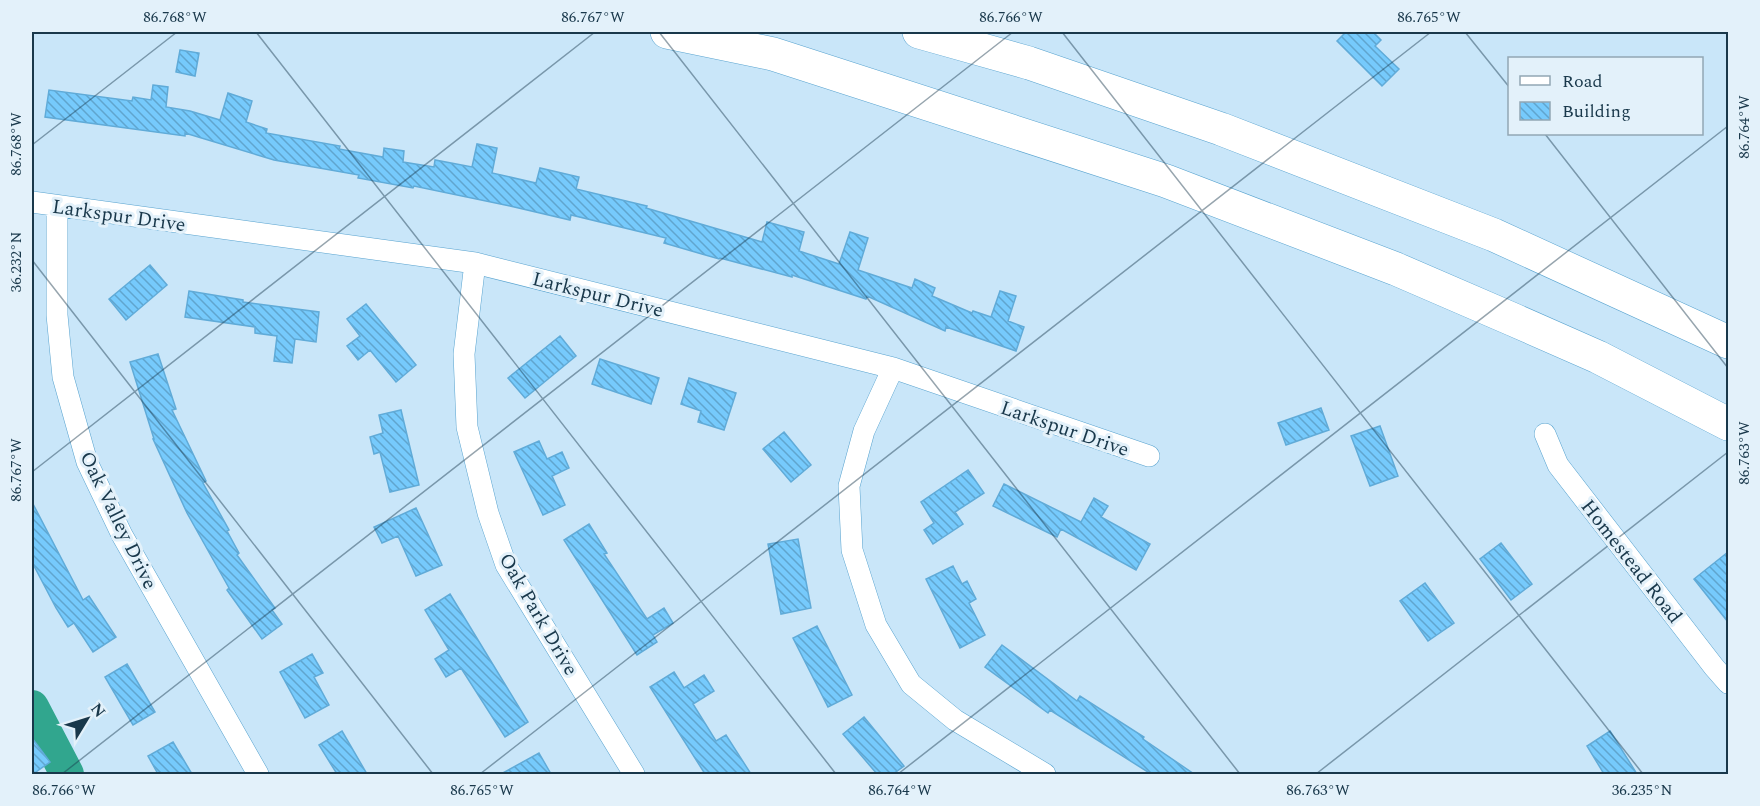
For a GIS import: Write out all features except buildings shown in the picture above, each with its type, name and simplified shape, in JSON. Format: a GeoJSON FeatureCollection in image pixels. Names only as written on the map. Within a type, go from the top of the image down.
{"type":"FeatureCollection","features":[{"type":"Feature","properties":{"kind":"highway"},"geometry":{"type":"LineString","coordinates":[[667,32],[773,54],[1166,181],[1396,269],[1598,357],[1728,424]]}},
{"type":"Feature","properties":{"kind":"highway"},"geometry":{"type":"LineString","coordinates":[[919,32],[1029,63],[1221,129],[1494,234],[1728,342]]}},
{"type":"Feature","properties":{"kind":"highway"},"geometry":{"type":"LineString","coordinates":[[1598,357],[1728,440]]}},
{"type":"Feature","properties":{"kind":"street","name":"Larkspur Drive"},"geometry":{"type":"LineString","coordinates":[[32,202],[475,263],[893,368],[1149,456]]}},
{"type":"Feature","properties":{"kind":"street","name":"Oak Valley Drive"},"geometry":{"type":"LineString","coordinates":[[57,207],[57,315],[63,377],[87,462],[122,535],[258,774]]}},
{"type":"Feature","properties":{"kind":"street","name":"Oak Park Drive"},"geometry":{"type":"LineString","coordinates":[[475,263],[464,354],[467,427],[488,513],[506,565],[634,774]]}},
{"type":"Feature","properties":{"kind":"street"},"geometry":{"type":"LineString","coordinates":[[893,368],[864,431],[849,486],[852,550],[876,626],[912,684],[955,720],[1045,774]]}},
{"type":"Feature","properties":{"kind":"street","name":"Homestead Road"},"geometry":{"type":"LineString","coordinates":[[1545,434],[1558,465],[1728,683]]}},
{"type":"Feature","properties":{"kind":"waterway"},"geometry":{"type":"LineString","coordinates":[[32,707],[67,774]]}}]}
